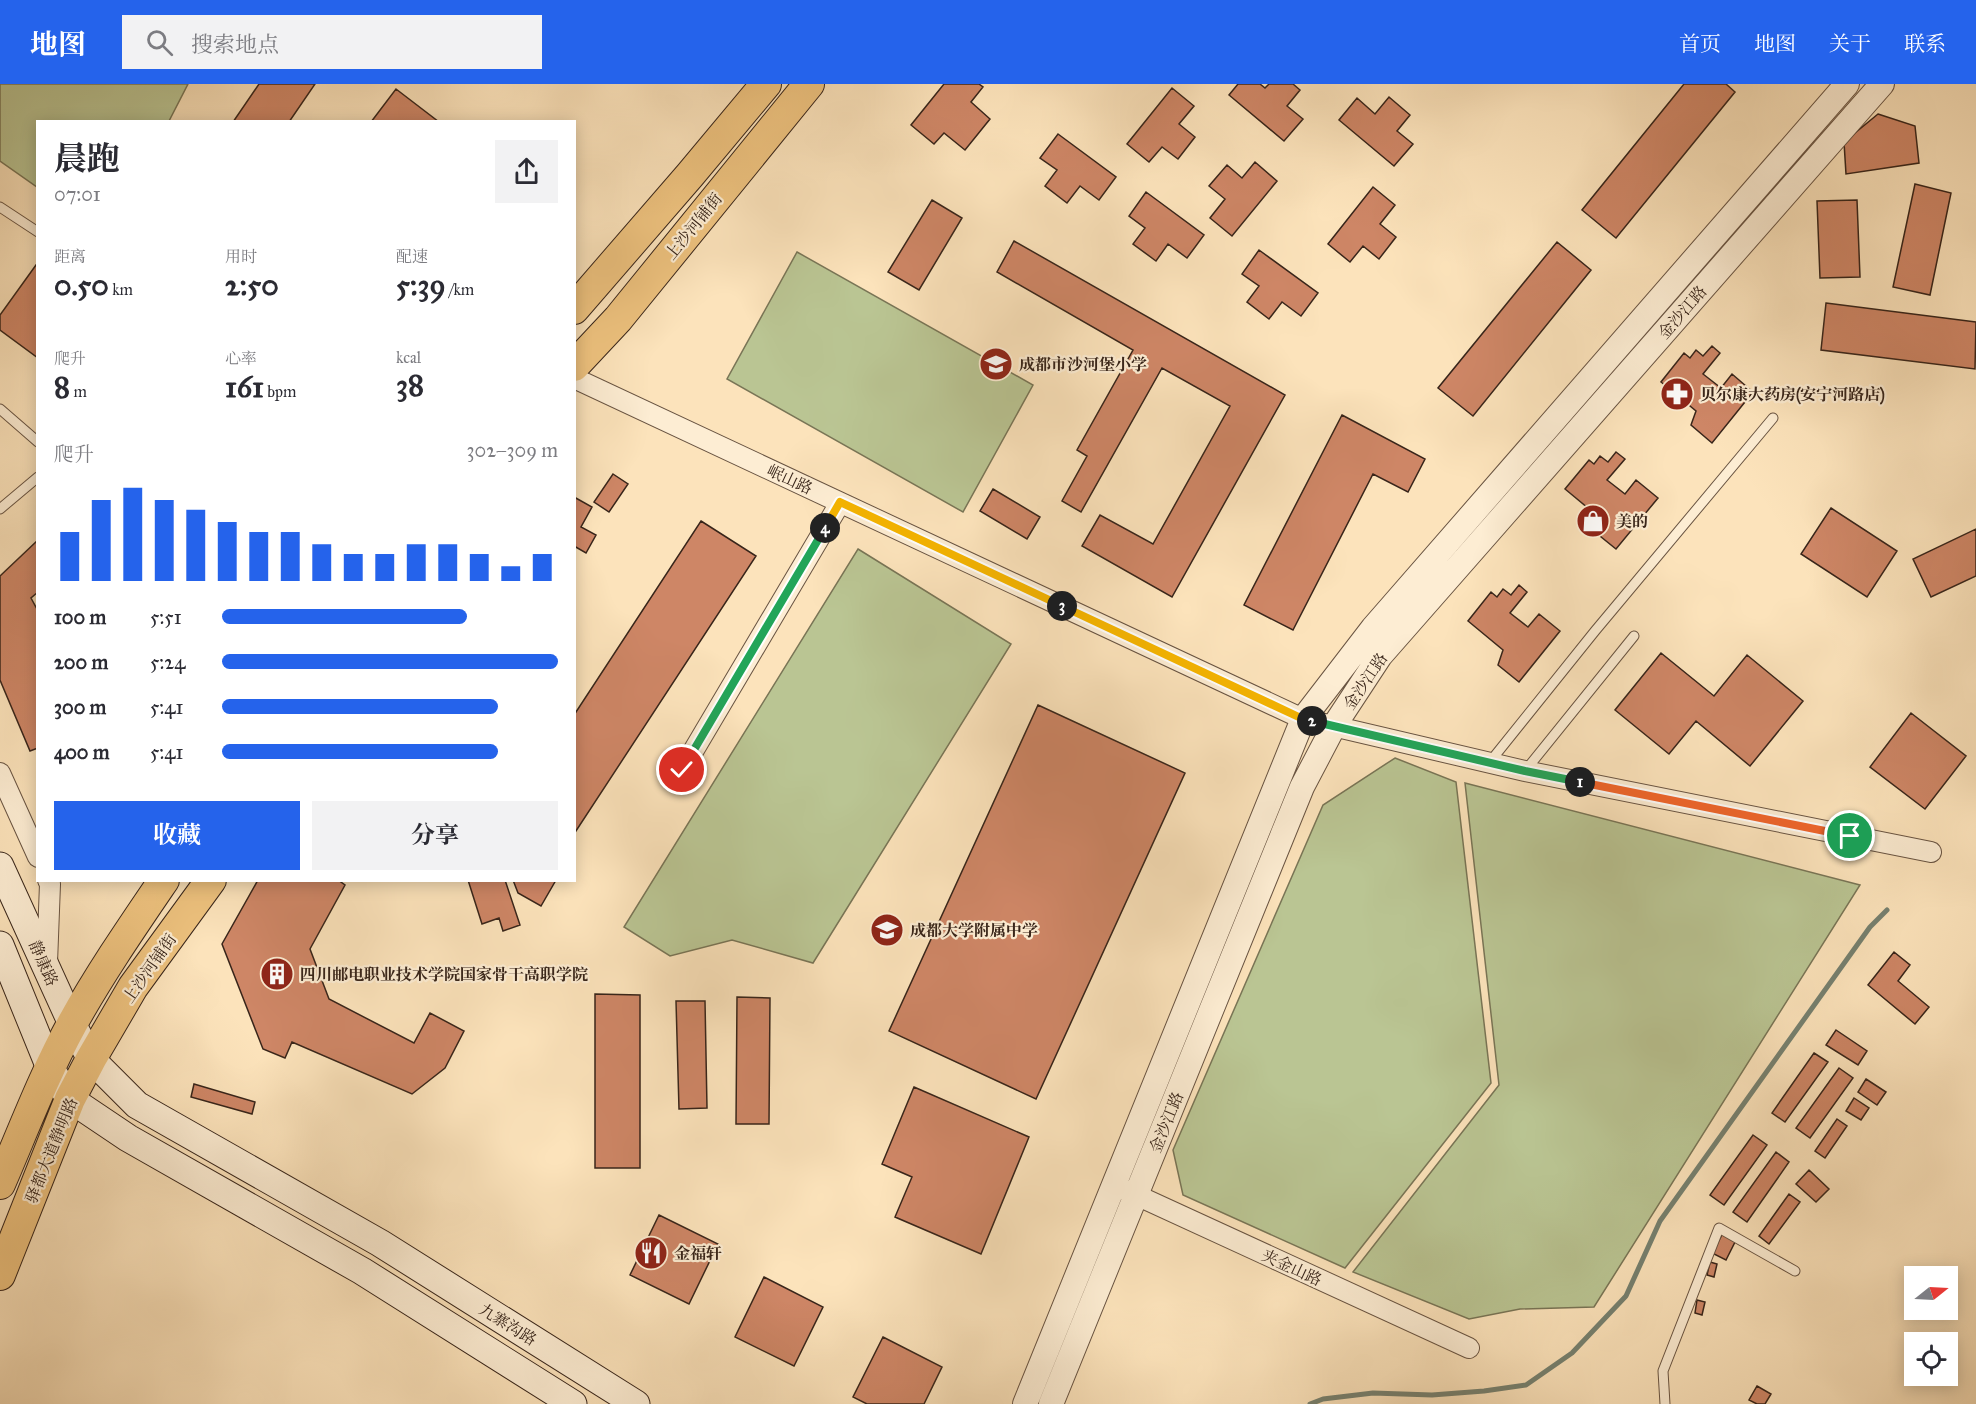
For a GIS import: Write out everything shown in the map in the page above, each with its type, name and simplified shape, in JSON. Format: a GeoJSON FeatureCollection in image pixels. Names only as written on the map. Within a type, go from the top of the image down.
{"type":"FeatureCollection","features":[{"type":"Feature","properties":{"kind":"main road","name":"上沙河铺街"},"geometry":{"type":"LineString","coordinates":[[576,307],[766,84]]}},
{"type":"Feature","properties":{"kind":"main road","name":"上沙河铺街"},"geometry":{"type":"LineString","coordinates":[[576,364],[618,320],[809,84]]}},
{"type":"Feature","properties":{"kind":"main road","name":"静康路"},"geometry":{"type":"LineString","coordinates":[[0,866],[72,1024],[91,1059],[137,1105],[371,1257]]}},
{"type":"Feature","properties":{"kind":"main road","name":"上沙河铺街"},"geometry":{"type":"LineString","coordinates":[[72,1024],[126,936],[163,882]]}},
{"type":"Feature","properties":{"kind":"main road","name":"上沙河铺街"},"geometry":{"type":"LineString","coordinates":[[91,1059],[134,987],[210,882]]}},
{"type":"Feature","properties":{"kind":"main road","name":"静康路"},"geometry":{"type":"LineString","coordinates":[[0,945],[50,1068],[70,1099]]}},
{"type":"Feature","properties":{"kind":"main road","name":"驿都大道静明路"},"geometry":{"type":"LineString","coordinates":[[0,1184],[50,1068],[72,1024]]}},
{"type":"Feature","properties":{"kind":"main road","name":"驿都大道静明路"},"geometry":{"type":"LineString","coordinates":[[0,1275],[70,1099],[91,1059]]}},
{"type":"Feature","properties":{"kind":"main road"},"geometry":{"type":"LineString","coordinates":[[70,1099],[128,1138],[371,1257]]}},
{"type":"Feature","properties":{"kind":"main road","name":"九寨沟路"},"geometry":{"type":"LineString","coordinates":[[371,1257],[573,1404]]}},
{"type":"Feature","properties":{"kind":"main road","name":"九寨沟路"},"geometry":{"type":"LineString","coordinates":[[371,1257],[636,1404]]}},
{"type":"Feature","properties":{"kind":"street"},"geometry":{"type":"LineString","coordinates":[[1025,1404],[1303,719],[1373,628],[1847,84]]}},
{"type":"Feature","properties":{"kind":"street","name":"金沙江路"},"geometry":{"type":"LineString","coordinates":[[1052,1404],[1302,787],[1334,726],[1380,656],[1882,84]]}},
{"type":"Feature","properties":{"kind":"street","name":"岷山路"},"geometry":{"type":"LineString","coordinates":[[576,379],[1303,719],[1525,771],[1931,852]]}},
{"type":"Feature","properties":{"kind":"street"},"geometry":{"type":"LineString","coordinates":[[682,770],[840,502]]}},
{"type":"Feature","properties":{"kind":"street"},"geometry":{"type":"LineString","coordinates":[[0,773],[36,853]]}},
{"type":"Feature","properties":{"kind":"street"},"geometry":{"type":"LineString","coordinates":[[47,969],[49,882]]}},
{"type":"Feature","properties":{"kind":"street","name":"夹金山路"},"geometry":{"type":"LineString","coordinates":[[1114,1185],[1469,1348]]}},
{"type":"Feature","properties":{"kind":"lane"},"geometry":{"type":"LineString","coordinates":[[0,207],[36,231]]}},
{"type":"Feature","properties":{"kind":"lane"},"geometry":{"type":"LineString","coordinates":[[0,409],[36,440]]}},
{"type":"Feature","properties":{"kind":"lane"},"geometry":{"type":"LineString","coordinates":[[1489,763],[1595,631],[1773,417]]}},
{"type":"Feature","properties":{"kind":"lane"},"geometry":{"type":"LineString","coordinates":[[0,509],[36,479]]}},
{"type":"Feature","properties":{"kind":"lane"},"geometry":{"type":"LineString","coordinates":[[1525,771],[1634,636]]}},
{"type":"Feature","properties":{"kind":"lane"},"geometry":{"type":"LineString","coordinates":[[1665,1404],[1663,1371],[1719,1228],[1794,1271]]}},
{"type":"Feature","properties":{"kind":"green space"},"geometry":{"type":"Polygon","coordinates":[[[0,84],[188,84],[170,120],[36,120],[36,186],[0,161],[0,84]]]}},
{"type":"Feature","properties":{"kind":"green space"},"geometry":{"type":"Polygon","coordinates":[[[797,252],[1033,385],[963,512],[727,379],[797,252]]]}},
{"type":"Feature","properties":{"kind":"green space"},"geometry":{"type":"Polygon","coordinates":[[[858,549],[1011,644],[813,963],[732,940],[670,956],[624,927],[858,549]]]}},
{"type":"Feature","properties":{"kind":"green space"},"geometry":{"type":"Polygon","coordinates":[[[1395,758],[1456,782],[1491,1083],[1345,1268],[1183,1195],[1173,1150],[1323,805],[1395,758]]]}},
{"type":"Feature","properties":{"kind":"green space"},"geometry":{"type":"Polygon","coordinates":[[[1465,783],[1860,885],[1594,1307],[1520,1309],[1469,1319],[1353,1272],[1499,1085],[1465,783]]]}},
{"type":"Feature","properties":{"kind":"building"},"geometry":{"type":"Polygon","coordinates":[[[259,84],[315,84],[290,120],[234,120],[259,84]]]}},
{"type":"Feature","properties":{"kind":"building"},"geometry":{"type":"Polygon","coordinates":[[[944,84],[979,84],[983,87],[971,102],[990,119],[965,150],[944,133],[934,144],[911,125],[944,84]]]}},
{"type":"Feature","properties":{"kind":"building"},"geometry":{"type":"Polygon","coordinates":[[[1238,84],[1260,84],[1265,88],[1269,84],[1293,84],[1300,90],[1287,106],[1303,119],[1284,141],[1229,95],[1238,84]]]}},
{"type":"Feature","properties":{"kind":"building"},"geometry":{"type":"Polygon","coordinates":[[[1684,84],[1726,84],[1735,92],[1616,238],[1582,210],[1684,84]]]}},
{"type":"Feature","properties":{"kind":"building"},"geometry":{"type":"Polygon","coordinates":[[[1172,88],[1194,106],[1179,124],[1195,137],[1178,159],[1162,147],[1149,162],[1127,144],[1172,88]]]}},
{"type":"Feature","properties":{"kind":"building"},"geometry":{"type":"Polygon","coordinates":[[[396,89],[436,120],[373,120],[396,89]]]}},
{"type":"Feature","properties":{"kind":"building"},"geometry":{"type":"Polygon","coordinates":[[[1389,97],[1410,115],[1397,131],[1413,144],[1394,166],[1339,120],[1357,98],[1375,114],[1389,97]]]}},
{"type":"Feature","properties":{"kind":"building"},"geometry":{"type":"Polygon","coordinates":[[[1878,114],[1915,126],[1919,163],[1846,174],[1844,142],[1878,114]]]}},
{"type":"Feature","properties":{"kind":"building"},"geometry":{"type":"Polygon","coordinates":[[[1058,134],[1116,177],[1099,200],[1080,186],[1067,203],[1045,186],[1057,170],[1040,158],[1058,134]]]}},
{"type":"Feature","properties":{"kind":"building"},"geometry":{"type":"Polygon","coordinates":[[[1255,162],[1277,181],[1232,236],[1210,218],[1225,199],[1209,186],[1227,165],[1242,178],[1255,162]]]}},
{"type":"Feature","properties":{"kind":"building"},"geometry":{"type":"Polygon","coordinates":[[[1915,184],[1951,193],[1930,295],[1893,287],[1915,184]]]}},
{"type":"Feature","properties":{"kind":"building"},"geometry":{"type":"Polygon","coordinates":[[[1373,187],[1395,205],[1380,224],[1396,237],[1379,259],[1363,246],[1350,262],[1328,244],[1373,187]]]}},
{"type":"Feature","properties":{"kind":"building"},"geometry":{"type":"Polygon","coordinates":[[[1146,192],[1204,235],[1187,258],[1168,244],[1156,261],[1133,244],[1145,228],[1129,216],[1146,192]]]}},
{"type":"Feature","properties":{"kind":"building"},"geometry":{"type":"Polygon","coordinates":[[[932,200],[962,218],[919,290],[888,272],[932,200]]]}},
{"type":"Feature","properties":{"kind":"building"},"geometry":{"type":"Polygon","coordinates":[[[1857,200],[1860,277],[1820,278],[1817,201],[1857,200]]]}},
{"type":"Feature","properties":{"kind":"building"},"geometry":{"type":"Polygon","coordinates":[[[1014,241],[1285,395],[1172,597],[1082,546],[1100,515],[1153,544],[1230,406],[1162,368],[1081,512],[1062,501],[1087,456],[1077,450],[1133,350],[997,272],[1014,241]]]}},
{"type":"Feature","properties":{"kind":"building"},"geometry":{"type":"Polygon","coordinates":[[[1557,242],[1591,270],[1473,416],[1438,388],[1557,242]]]}},
{"type":"Feature","properties":{"kind":"building"},"geometry":{"type":"Polygon","coordinates":[[[1259,250],[1318,293],[1301,316],[1282,302],[1269,319],[1247,302],[1259,286],[1242,274],[1259,250]]]}},
{"type":"Feature","properties":{"kind":"building"},"geometry":{"type":"Polygon","coordinates":[[[36,265],[36,357],[0,330],[0,315],[36,265]]]}},
{"type":"Feature","properties":{"kind":"building"},"geometry":{"type":"Polygon","coordinates":[[[1826,303],[1976,322],[1975,369],[1821,350],[1826,303]]]}},
{"type":"Feature","properties":{"kind":"building"},"geometry":{"type":"Polygon","coordinates":[[[1712,346],[1720,353],[1703,374],[1721,388],[1732,374],[1753,392],[1712,443],[1691,425],[1696,411],[1661,382],[1684,353],[1690,358],[1696,350],[1703,356],[1712,346]]]}},
{"type":"Feature","properties":{"kind":"building"},"geometry":{"type":"Polygon","coordinates":[[[1342,415],[1425,459],[1408,492],[1373,474],[1293,630],[1244,605],[1342,415]]]}},
{"type":"Feature","properties":{"kind":"building"},"geometry":{"type":"Polygon","coordinates":[[[1616,452],[1625,459],[1607,480],[1625,494],[1636,480],[1658,498],[1616,549],[1595,532],[1600,518],[1565,489],[1589,460],[1594,464],[1600,456],[1608,462],[1616,452]]]}},
{"type":"Feature","properties":{"kind":"building"},"geometry":{"type":"Polygon","coordinates":[[[613,474],[628,484],[609,512],[594,502],[613,474]]]}},
{"type":"Feature","properties":{"kind":"building"},"geometry":{"type":"Polygon","coordinates":[[[993,489],[1040,517],[1027,539],[980,511],[993,489]]]}},
{"type":"Feature","properties":{"kind":"building"},"geometry":{"type":"Polygon","coordinates":[[[576,498],[592,507],[581,527],[596,535],[586,553],[576,547],[576,498]]]}},
{"type":"Feature","properties":{"kind":"building"},"geometry":{"type":"Polygon","coordinates":[[[1831,508],[1897,551],[1867,597],[1801,554],[1831,508]]]}},
{"type":"Feature","properties":{"kind":"building"},"geometry":{"type":"Polygon","coordinates":[[[701,521],[756,556],[576,831],[576,712],[701,521]]]}},
{"type":"Feature","properties":{"kind":"building"},"geometry":{"type":"Polygon","coordinates":[[[1976,529],[1976,576],[1931,597],[1913,559],[1976,529]]]}},
{"type":"Feature","properties":{"kind":"building"},"geometry":{"type":"Polygon","coordinates":[[[36,542],[36,594],[31,598],[36,607],[36,749],[30,751],[0,680],[0,576],[36,542]]]}},
{"type":"Feature","properties":{"kind":"building"},"geometry":{"type":"Polygon","coordinates":[[[1519,585],[1527,592],[1510,613],[1528,627],[1539,614],[1560,631],[1519,682],[1498,665],[1503,650],[1468,621],[1491,592],[1497,597],[1503,589],[1511,595],[1519,585]]]}},
{"type":"Feature","properties":{"kind":"building"},"geometry":{"type":"Polygon","coordinates":[[[1661,653],[1714,696],[1747,655],[1803,701],[1750,766],[1696,721],[1669,754],[1615,710],[1661,653]]]}},
{"type":"Feature","properties":{"kind":"building"},"geometry":{"type":"Polygon","coordinates":[[[1038,705],[1185,773],[1036,1099],[889,1031],[1038,705]]]}},
{"type":"Feature","properties":{"kind":"building"},"geometry":{"type":"Polygon","coordinates":[[[1911,713],[1966,756],[1925,809],[1870,767],[1911,713]]]}},
{"type":"Feature","properties":{"kind":"building","name":"四川邮电职业技术学院国家骨干高职学院"},"geometry":{"type":"Polygon","coordinates":[[[257,882],[341,882],[345,885],[310,949],[329,999],[414,1043],[430,1013],[464,1031],[445,1068],[412,1094],[292,1042],[285,1058],[263,1049],[222,944],[257,882]]]}},
{"type":"Feature","properties":{"kind":"building"},"geometry":{"type":"Polygon","coordinates":[[[469,882],[506,882],[520,925],[503,931],[499,918],[482,924],[469,882]]]}},
{"type":"Feature","properties":{"kind":"building"},"geometry":{"type":"Polygon","coordinates":[[[514,882],[555,882],[541,906],[518,893],[514,882]]]}},
{"type":"Feature","properties":{"kind":"building"},"geometry":{"type":"Polygon","coordinates":[[[1894,952],[1910,965],[1898,981],[1929,1007],[1915,1024],[1868,985],[1894,952]]]}},
{"type":"Feature","properties":{"kind":"building"},"geometry":{"type":"Polygon","coordinates":[[[595,994],[640,995],[640,1168],[595,1168],[595,994]]]}},
{"type":"Feature","properties":{"kind":"building"},"geometry":{"type":"Polygon","coordinates":[[[737,997],[770,998],[769,1124],[736,1124],[737,997]]]}},
{"type":"Feature","properties":{"kind":"building"},"geometry":{"type":"Polygon","coordinates":[[[676,1001],[705,1001],[707,1108],[679,1109],[676,1001]]]}},
{"type":"Feature","properties":{"kind":"building"},"geometry":{"type":"Polygon","coordinates":[[[1836,1030],[1867,1051],[1858,1065],[1826,1045],[1836,1030]]]}},
{"type":"Feature","properties":{"kind":"building"},"geometry":{"type":"Polygon","coordinates":[[[1814,1053],[1828,1062],[1785,1122],[1772,1113],[1814,1053]]]}},
{"type":"Feature","properties":{"kind":"building"},"geometry":{"type":"Polygon","coordinates":[[[1839,1068],[1853,1078],[1810,1138],[1796,1128],[1839,1068]]]}},
{"type":"Feature","properties":{"kind":"building"},"geometry":{"type":"Polygon","coordinates":[[[1866,1079],[1886,1092],[1877,1105],[1858,1092],[1866,1079]]]}},
{"type":"Feature","properties":{"kind":"building"},"geometry":{"type":"Polygon","coordinates":[[[194,1084],[255,1102],[252,1114],[191,1097],[194,1084]]]}},
{"type":"Feature","properties":{"kind":"building"},"geometry":{"type":"Polygon","coordinates":[[[914,1087],[1029,1137],[981,1254],[895,1217],[912,1177],[882,1164],[914,1087]]]}},
{"type":"Feature","properties":{"kind":"building"},"geometry":{"type":"Polygon","coordinates":[[[1854,1098],[1869,1108],[1861,1120],[1846,1111],[1854,1098]]]}},
{"type":"Feature","properties":{"kind":"building"},"geometry":{"type":"Polygon","coordinates":[[[1837,1119],[1847,1126],[1825,1158],[1815,1151],[1837,1119]]]}},
{"type":"Feature","properties":{"kind":"building"},"geometry":{"type":"Polygon","coordinates":[[[1753,1135],[1767,1145],[1724,1205],[1710,1195],[1753,1135]]]}},
{"type":"Feature","properties":{"kind":"building"},"geometry":{"type":"Polygon","coordinates":[[[1776,1152],[1789,1162],[1747,1222],[1733,1212],[1776,1152]]]}},
{"type":"Feature","properties":{"kind":"building"},"geometry":{"type":"Polygon","coordinates":[[[1809,1170],[1829,1189],[1816,1202],[1796,1184],[1809,1170]]]}},
{"type":"Feature","properties":{"kind":"building"},"geometry":{"type":"Polygon","coordinates":[[[1789,1194],[1800,1202],[1769,1244],[1759,1236],[1789,1194]]]}},
{"type":"Feature","properties":{"kind":"building"},"geometry":{"type":"Polygon","coordinates":[[[659,1215],[718,1244],[689,1304],[630,1275],[659,1215]]]}},
{"type":"Feature","properties":{"kind":"building"},"geometry":{"type":"Polygon","coordinates":[[[1723,1233],[1736,1240],[1726,1260],[1712,1253],[1723,1233]]]}},
{"type":"Feature","properties":{"kind":"building"},"geometry":{"type":"Polygon","coordinates":[[[1710,1262],[1717,1264],[1714,1277],[1707,1275],[1710,1262]]]}},
{"type":"Feature","properties":{"kind":"building"},"geometry":{"type":"Polygon","coordinates":[[[764,1277],[823,1307],[794,1366],[735,1337],[764,1277]]]}},
{"type":"Feature","properties":{"kind":"building"},"geometry":{"type":"Polygon","coordinates":[[[1697,1300],[1705,1302],[1702,1315],[1695,1313],[1697,1300]]]}},
{"type":"Feature","properties":{"kind":"building"},"geometry":{"type":"Polygon","coordinates":[[[883,1337],[942,1367],[924,1404],[867,1404],[853,1397],[883,1337]]]}},
{"type":"Feature","properties":{"kind":"building"},"geometry":{"type":"Polygon","coordinates":[[[1757,1386],[1771,1394],[1765,1404],[1757,1404],[1749,1400],[1757,1386]]]}},
{"type":"Feature","properties":{"kind":"waterway"},"geometry":{"type":"LineString","coordinates":[[1310,1404],[1323,1399],[1373,1393],[1432,1395],[1526,1385],[1572,1353],[1626,1296],[1660,1221],[1870,927],[1887,910]]}},
{"type":"Feature","properties":{"kind":"place","name":"成都市沙河堡小学"},"geometry":{"type":"Point","coordinates":[996,364]}},
{"type":"Feature","properties":{"kind":"place","name":"贝尔康大药房(安宁河路店)"},"geometry":{"type":"Point","coordinates":[1677,394]}},
{"type":"Feature","properties":{"kind":"place","name":"美的"},"geometry":{"type":"Point","coordinates":[1593,521]}},
{"type":"Feature","properties":{"kind":"place","name":"成都大学附属中学"},"geometry":{"type":"Point","coordinates":[887,930]}},
{"type":"Feature","properties":{"kind":"place","name":"四川邮电职业技术学院国家骨干高职学院"},"geometry":{"type":"Point","coordinates":[277,974]}},
{"type":"Feature","properties":{"kind":"place","name":"金福轩"},"geometry":{"type":"Point","coordinates":[651,1253]}},
{"type":"Feature","properties":{"kind":"route"},"geometry":{"type":"LineString","coordinates":[[682,770],[840,502],[1303,719],[1525,771],[1850,836]]}}]}
